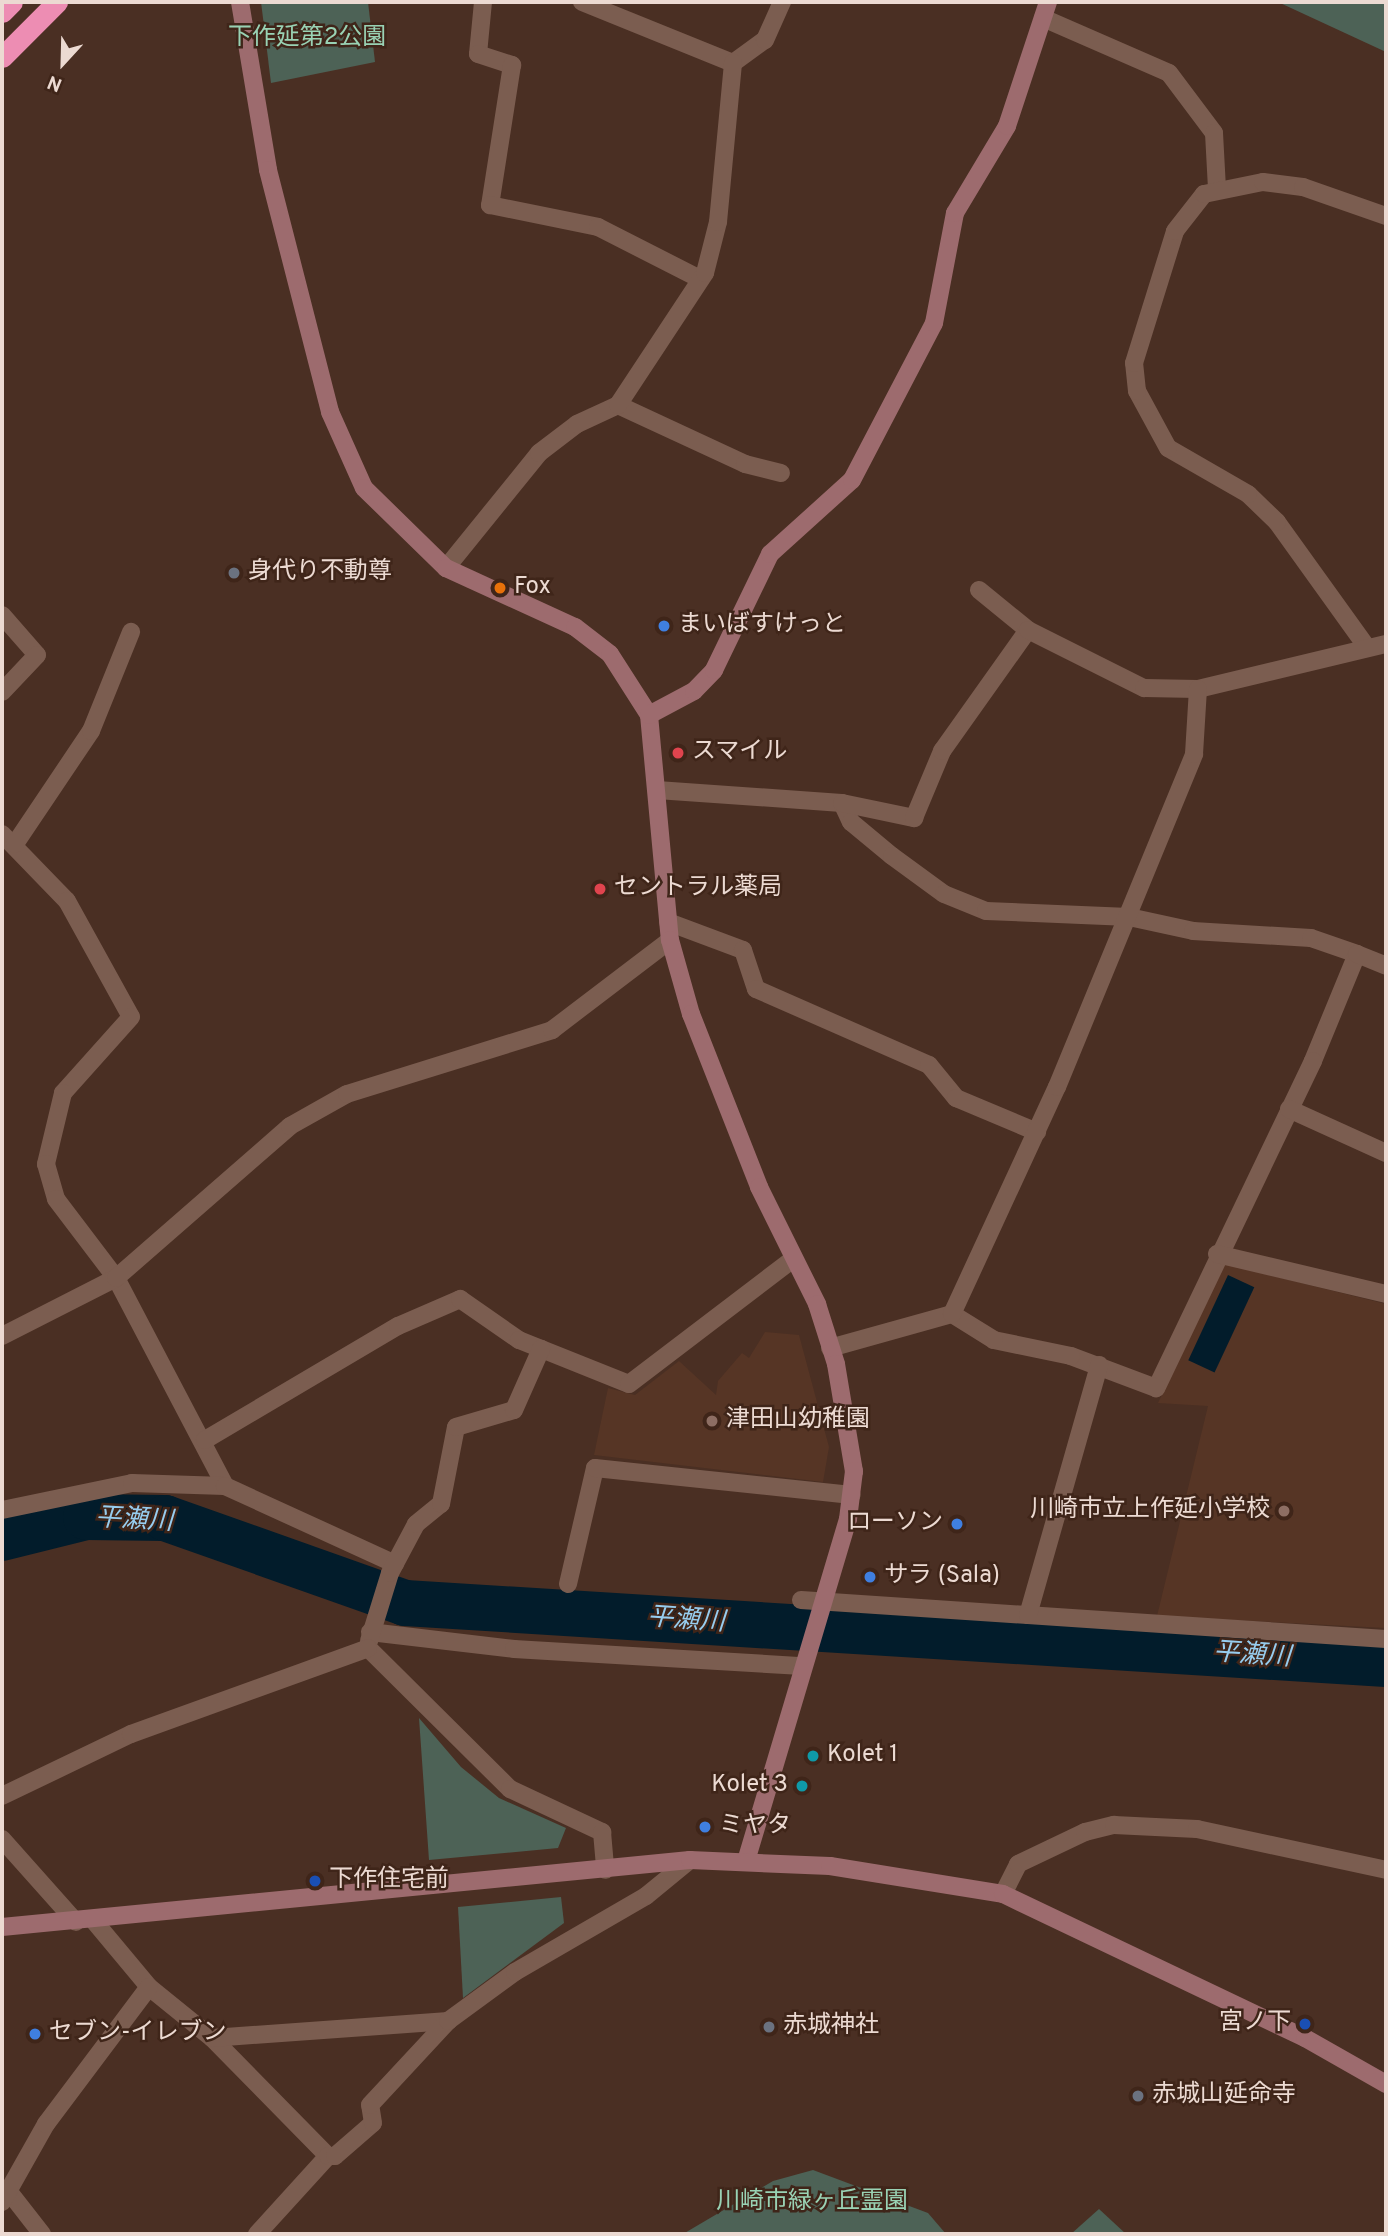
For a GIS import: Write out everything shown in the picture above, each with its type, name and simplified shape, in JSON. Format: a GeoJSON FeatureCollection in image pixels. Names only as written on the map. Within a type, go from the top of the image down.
{"type":"FeatureCollection","features":[{"type":"Feature","properties":{"kind":"highway"},"geometry":{"type":"LineString","coordinates":[[2,12],[12,2]]}},
{"type":"Feature","properties":{"kind":"highway"},"geometry":{"type":"LineString","coordinates":[[2,57],[57,2]]}},
{"type":"Feature","properties":{"kind":"street"},"geometry":{"type":"LineString","coordinates":[[240,2],[268,170],[342,446],[386,517],[446,568],[575,627],[610,654],[649,715],[669,931],[710,1066],[830,1348],[847,1423],[852,1495],[823,1605],[747,1857]]}},
{"type":"Feature","properties":{"kind":"street"},"geometry":{"type":"LineString","coordinates":[[482,2],[478,54],[512,65],[490,205],[598,227],[700,279]]}},
{"type":"Feature","properties":{"kind":"street"},"geometry":{"type":"LineString","coordinates":[[582,2],[733,63]]}},
{"type":"Feature","properties":{"kind":"street"},"geometry":{"type":"LineString","coordinates":[[446,568],[539,453],[577,424],[618,405],[700,279],[718,222],[733,63],[765,40],[782,2]]}},
{"type":"Feature","properties":{"kind":"street"},"geometry":{"type":"LineString","coordinates":[[649,715],[694,691],[714,670],[771,554],[852,480],[934,323],[955,213],[1007,126],[1046,10],[1169,73],[1214,133],[1217,189]]}},
{"type":"Feature","properties":{"kind":"street"},"geometry":{"type":"LineString","coordinates":[[1366,646],[1277,522],[1248,494],[1168,448],[1137,391],[1139,334],[1175,231],[1204,194],[1217,189],[1263,182],[1303,187],[1386,216]]}},
{"type":"Feature","properties":{"kind":"street"},"geometry":{"type":"LineString","coordinates":[[618,405],[746,464],[781,472]]}},
{"type":"Feature","properties":{"kind":"street"},"geometry":{"type":"LineString","coordinates":[[979,590],[1028,630],[1144,688],[1198,689],[1366,646],[1386,644]]}},
{"type":"Feature","properties":{"kind":"street"},"geometry":{"type":"LineString","coordinates":[[2,615],[37,655],[2,692]]}},
{"type":"Feature","properties":{"kind":"street"},"geometry":{"type":"LineString","coordinates":[[657,790],[842,803],[914,818],[942,751],[1028,630]]}},
{"type":"Feature","properties":{"kind":"street"},"geometry":{"type":"LineString","coordinates":[[131,632],[91,731],[8,839],[67,901],[131,1017],[63,1093],[46,1164],[56,1199],[116,1278],[205,1440],[225,1486]]}},
{"type":"Feature","properties":{"kind":"street"},"geometry":{"type":"LineString","coordinates":[[952,1314],[1037,1132],[1129,917],[1194,754],[1198,689]]}},
{"type":"Feature","properties":{"kind":"street"},"geometry":{"type":"LineString","coordinates":[[842,803],[851,822],[892,856],[944,894],[986,911],[1129,917],[1193,931],[1311,938],[1386,966]]}},
{"type":"Feature","properties":{"kind":"street"},"geometry":{"type":"LineString","coordinates":[[669,931],[743,950],[755,989],[929,1065],[956,1098],[1037,1132]]}},
{"type":"Feature","properties":{"kind":"street"},"geometry":{"type":"LineString","coordinates":[[2,1336],[116,1278],[290,1126],[347,1094],[552,1030],[669,931]]}},
{"type":"Feature","properties":{"kind":"street"},"geometry":{"type":"LineString","coordinates":[[830,1348],[952,1314],[994,1340],[1099,1365],[1156,1388],[1217,1254],[1289,1109],[1357,954]]}},
{"type":"Feature","properties":{"kind":"street"},"geometry":{"type":"LineString","coordinates":[[1289,1109],[1386,1153]]}},
{"type":"Feature","properties":{"kind":"street"},"geometry":{"type":"LineString","coordinates":[[1217,1254],[1386,1294]]}},
{"type":"Feature","properties":{"kind":"street"},"geometry":{"type":"LineString","coordinates":[[205,1440],[398,1326],[460,1299],[541,1349],[629,1384],[793,1259]]}},
{"type":"Feature","properties":{"kind":"street"},"geometry":{"type":"LineString","coordinates":[[371,1633],[392,1569],[416,1524],[440,1504],[456,1427],[514,1410],[541,1349]]}},
{"type":"Feature","properties":{"kind":"street"},"geometry":{"type":"LineString","coordinates":[[1028,1615],[1099,1365]]}},
{"type":"Feature","properties":{"kind":"street"},"geometry":{"type":"LineString","coordinates":[[568,1584],[595,1468],[852,1495]]}},
{"type":"Feature","properties":{"kind":"street"},"geometry":{"type":"LineString","coordinates":[[2,1510],[120,1484],[225,1486],[392,1569]]}},
{"type":"Feature","properties":{"kind":"street"},"geometry":{"type":"LineString","coordinates":[[801,1600],[823,1605],[1028,1615],[1386,1639]]}},
{"type":"Feature","properties":{"kind":"street"},"geometry":{"type":"LineString","coordinates":[[371,1633],[510,1789],[602,1832],[605,1870]]}},
{"type":"Feature","properties":{"kind":"street"},"geometry":{"type":"LineString","coordinates":[[2,1796],[131,1734],[371,1633],[514,1648],[804,1663]]}},
{"type":"Feature","properties":{"kind":"street"},"geometry":{"type":"LineString","coordinates":[[1003,1894],[1018,1864],[1085,1832],[1114,1825],[1197,1829],[1386,1870]]}},
{"type":"Feature","properties":{"kind":"street"},"geometry":{"type":"LineString","coordinates":[[2,1839],[149,1987],[212,2038],[328,2155],[335,2156],[373,2123],[370,2105],[448,2021],[515,1972],[646,1896],[690,1860]]}},
{"type":"Feature","properties":{"kind":"street"},"geometry":{"type":"LineString","coordinates":[[2,1927],[85,1922],[690,1860],[747,1857],[904,1875],[1003,1894],[1339,2055],[1386,2084]]}},
{"type":"Feature","properties":{"kind":"street"},"geometry":{"type":"LineString","coordinates":[[43,2234],[6,2198],[46,2124],[149,1987]]}},
{"type":"Feature","properties":{"kind":"street"},"geometry":{"type":"LineString","coordinates":[[212,2038],[448,2021]]}},
{"type":"Feature","properties":{"kind":"street"},"geometry":{"type":"LineString","coordinates":[[257,2234],[328,2155]]}},
{"type":"Feature","properties":{"kind":"shaded area","name":"川崎市立上作延小学校"},"geometry":{"type":"Polygon","coordinates":[[[1224,1264],[1386,1304],[1386,1628],[1157,1616],[1208,1406],[1158,1403],[1224,1264]]]}},
{"type":"Feature","properties":{"kind":"shaded area","name":"津田山幼稚園"},"geometry":{"type":"Polygon","coordinates":[[[765,1332],[799,1335],[829,1447],[823,1482],[594,1455],[608,1388],[635,1395],[679,1361],[716,1395],[718,1381],[742,1353],[749,1358],[765,1332]]]}},
{"type":"Feature","properties":{"kind":"green space","name":"下作延第2公園"},"geometry":{"type":"Polygon","coordinates":[[[261,2],[368,2],[375,62],[271,83],[261,2]]]}},
{"type":"Feature","properties":{"kind":"green space"},"geometry":{"type":"Polygon","coordinates":[[[1278,2],[1386,2],[1386,52],[1278,2]]]}},
{"type":"Feature","properties":{"kind":"green space"},"geometry":{"type":"Polygon","coordinates":[[[419,1718],[461,1767],[499,1798],[566,1828],[558,1848],[429,1860],[419,1718]]]}},
{"type":"Feature","properties":{"kind":"green space"},"geometry":{"type":"Polygon","coordinates":[[[561,1897],[564,1923],[463,1998],[458,1907],[561,1897]]]}},
{"type":"Feature","properties":{"kind":"green space","name":"川崎市緑ヶ丘霊園"},"geometry":{"type":"Polygon","coordinates":[[[813,2170],[928,2213],[946,2234],[683,2234],[773,2181],[813,2170]]]}},
{"type":"Feature","properties":{"kind":"green space"},"geometry":{"type":"Polygon","coordinates":[[[1099,2209],[1126,2234],[1071,2234],[1099,2209]]]}},
{"type":"Feature","properties":{"kind":"water"},"geometry":{"type":"Polygon","coordinates":[[[1228,1275],[1254,1287],[1215,1372],[1188,1360],[1228,1275]]]}},
{"type":"Feature","properties":{"kind":"waterway","name":"平瀬川"},"geometry":{"type":"LineString","coordinates":[[2,1538],[86,1517],[165,1518],[405,1603],[1386,1664]]}},
{"type":"Feature","properties":{"kind":"place","name":"身代り不動尊"},"geometry":{"type":"Point","coordinates":[234,573]}},
{"type":"Feature","properties":{"kind":"place","name":"Fox"},"geometry":{"type":"Point","coordinates":[500,588]}},
{"type":"Feature","properties":{"kind":"place","name":"まいばすけっと"},"geometry":{"type":"Point","coordinates":[664,626]}},
{"type":"Feature","properties":{"kind":"place","name":"スマイル"},"geometry":{"type":"Point","coordinates":[678,753]}},
{"type":"Feature","properties":{"kind":"place","name":"セントラル薬局"},"geometry":{"type":"Point","coordinates":[600,889]}},
{"type":"Feature","properties":{"kind":"place","name":"津田山幼稚園"},"geometry":{"type":"Point","coordinates":[712,1421]}},
{"type":"Feature","properties":{"kind":"place","name":"川崎市立上作延小学校"},"geometry":{"type":"Point","coordinates":[1284,1511]}},
{"type":"Feature","properties":{"kind":"place","name":"ローソン"},"geometry":{"type":"Point","coordinates":[957,1524]}},
{"type":"Feature","properties":{"kind":"place","name":"サラ (Sala)"},"geometry":{"type":"Point","coordinates":[870,1577]}},
{"type":"Feature","properties":{"kind":"place","name":"Kolet 1"},"geometry":{"type":"Point","coordinates":[813,1756]}},
{"type":"Feature","properties":{"kind":"place","name":"Kolet 3"},"geometry":{"type":"Point","coordinates":[802,1786]}},
{"type":"Feature","properties":{"kind":"place","name":"ミヤタ"},"geometry":{"type":"Point","coordinates":[705,1827]}},
{"type":"Feature","properties":{"kind":"place","name":"下作住宅前"},"geometry":{"type":"Point","coordinates":[315,1881]}},
{"type":"Feature","properties":{"kind":"place","name":"宮ノ下"},"geometry":{"type":"Point","coordinates":[1305,2024]}},
{"type":"Feature","properties":{"kind":"place","name":"赤城神社"},"geometry":{"type":"Point","coordinates":[769,2027]}},
{"type":"Feature","properties":{"kind":"place","name":"セブン-イレブン"},"geometry":{"type":"Point","coordinates":[35,2034]}},
{"type":"Feature","properties":{"kind":"place","name":"赤城山延命寺"},"geometry":{"type":"Point","coordinates":[1138,2096]}}]}
